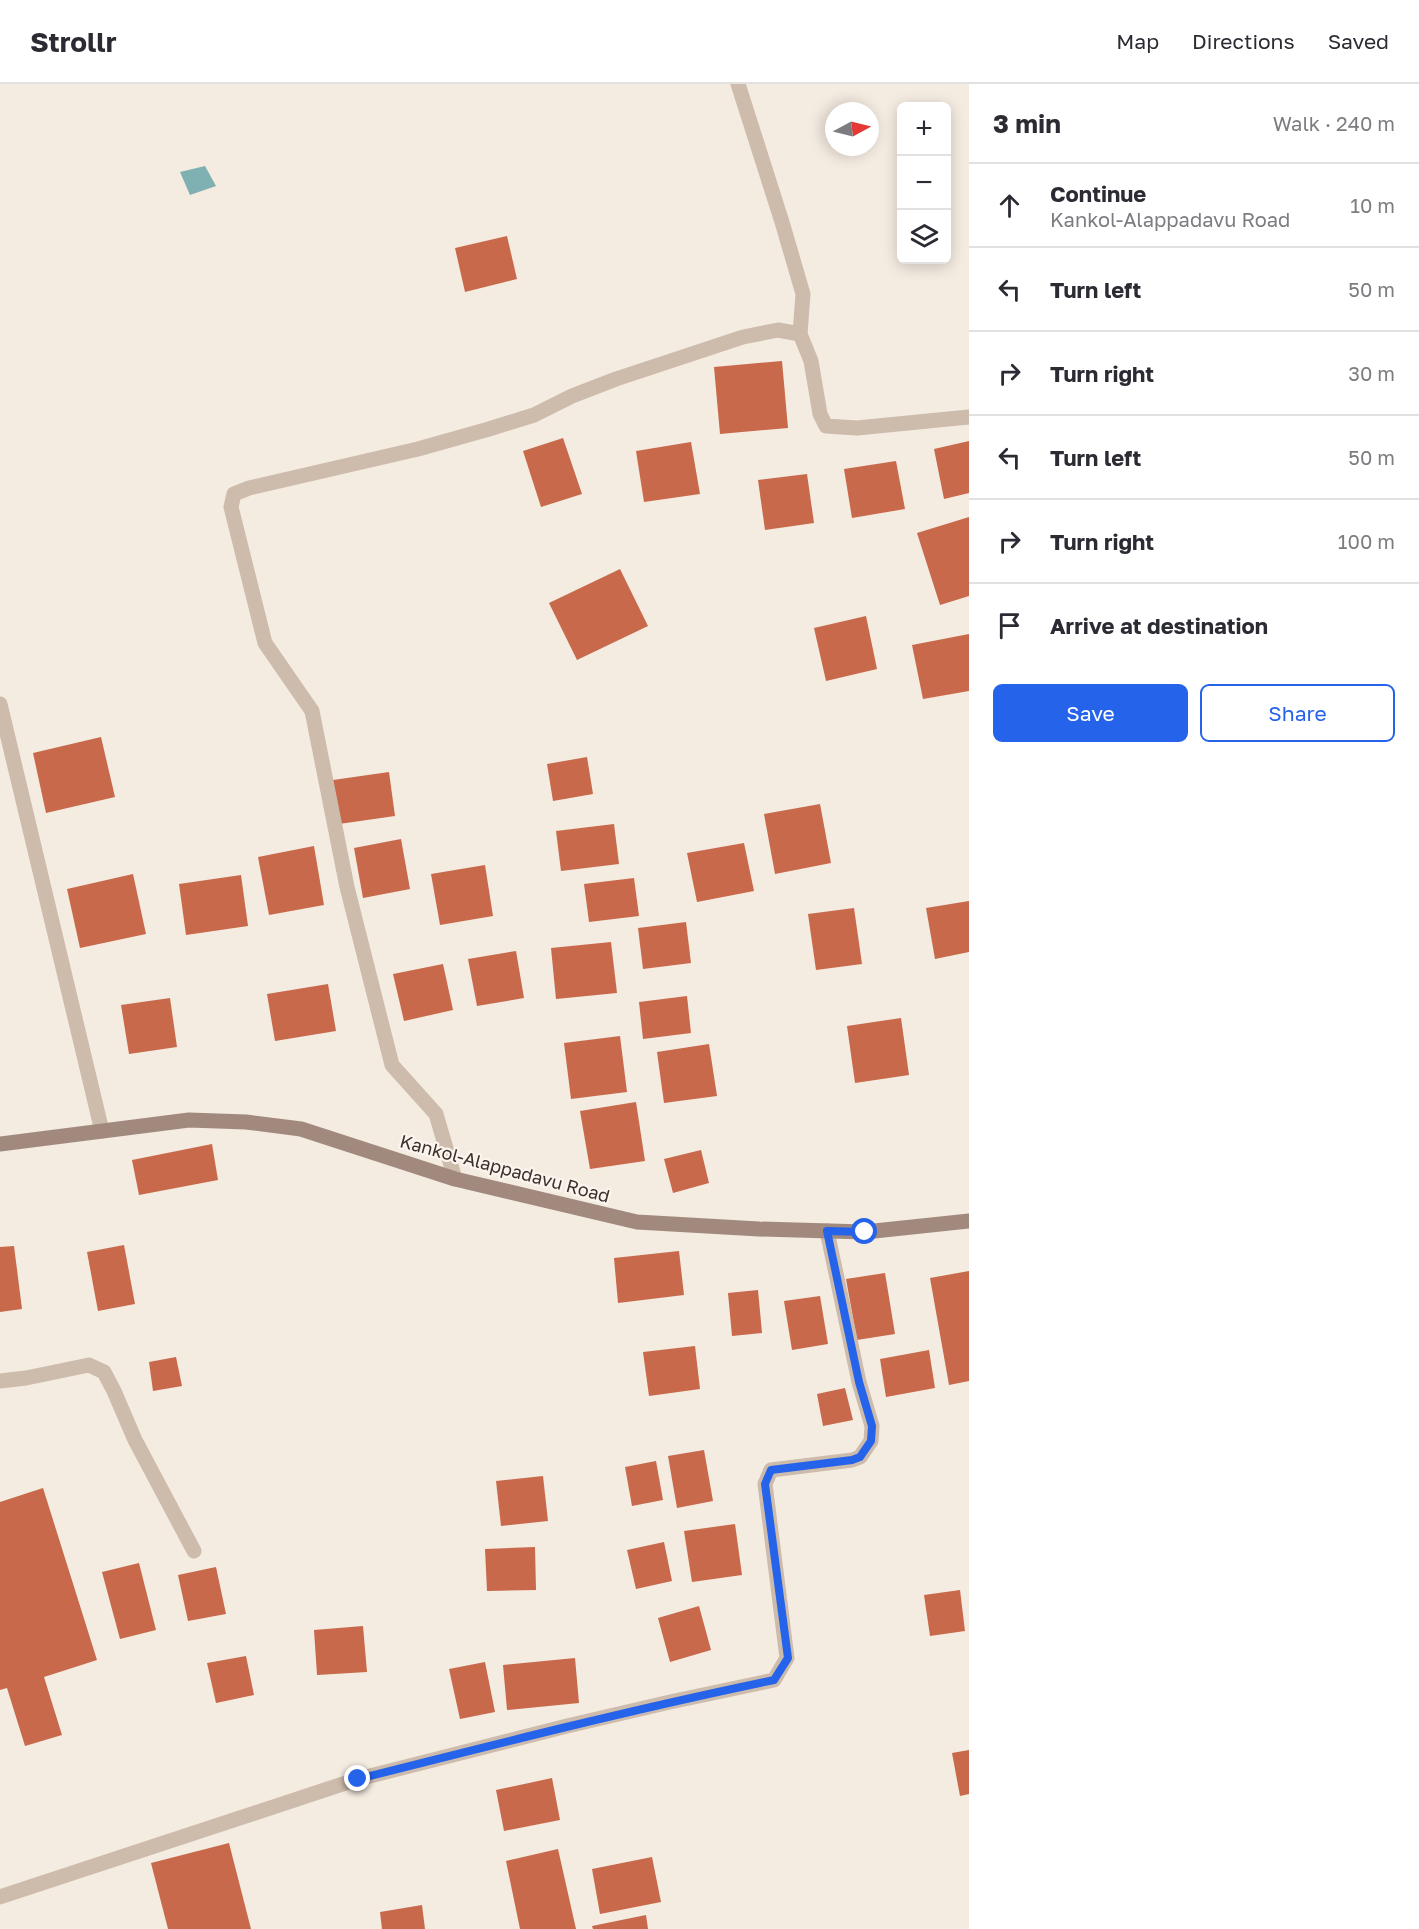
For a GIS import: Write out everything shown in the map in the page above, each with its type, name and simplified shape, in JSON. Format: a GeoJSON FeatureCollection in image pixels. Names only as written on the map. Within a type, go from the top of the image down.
{"type":"FeatureCollection","features":[{"type":"Feature","properties":{"kind":"main road","name":"Kankol-Alappadavu Road"},"geometry":{"type":"LineString","coordinates":[[0,1144],[189,1120],[246,1122],[301,1129],[455,1179],[637,1222],[865,1232],[969,1221]]}},
{"type":"Feature","properties":{"kind":"street"},"geometry":{"type":"LineString","coordinates":[[738,84],[803,294],[800,334],[811,361],[820,414],[826,426],[857,428],[969,417]]}},
{"type":"Feature","properties":{"kind":"street"},"geometry":{"type":"LineString","coordinates":[[455,1179],[436,1114],[392,1065],[347,887],[312,711],[265,643],[231,507],[234,494],[249,488],[418,449],[489,429],[534,415],[572,396],[616,379],[743,337],[778,330],[800,334]]}},
{"type":"Feature","properties":{"kind":"street"},"geometry":{"type":"LineString","coordinates":[[0,704],[102,1131]]}},
{"type":"Feature","properties":{"kind":"street"},"geometry":{"type":"LineString","coordinates":[[0,1897],[358,1779],[567,1726],[774,1680],[788,1658],[765,1484],[771,1470],[852,1460],[860,1457],[871,1441],[872,1426],[859,1382],[827,1231]]}},
{"type":"Feature","properties":{"kind":"street"},"geometry":{"type":"LineString","coordinates":[[0,1381],[89,1365],[104,1372],[135,1440],[194,1551]]}},
{"type":"Feature","properties":{"kind":"water"},"geometry":{"type":"Polygon","coordinates":[[[205,166],[216,186],[190,195],[180,172],[205,166]]]}},
{"type":"Feature","properties":{"kind":"building"},"geometry":{"type":"Polygon","coordinates":[[[507,236],[517,279],[465,292],[455,248],[507,236]]]}},
{"type":"Feature","properties":{"kind":"building"},"geometry":{"type":"Polygon","coordinates":[[[782,361],[788,428],[720,434],[714,367],[782,361]]]}},
{"type":"Feature","properties":{"kind":"building"},"geometry":{"type":"Polygon","coordinates":[[[563,438],[582,494],[541,507],[523,451],[563,438]]]}},
{"type":"Feature","properties":{"kind":"building"},"geometry":{"type":"Polygon","coordinates":[[[969,441],[969,493],[944,499],[934,449],[969,441]]]}},
{"type":"Feature","properties":{"kind":"building"},"geometry":{"type":"Polygon","coordinates":[[[691,442],[700,494],[644,502],[636,451],[691,442]]]}},
{"type":"Feature","properties":{"kind":"building"},"geometry":{"type":"Polygon","coordinates":[[[896,461],[905,509],[852,518],[844,469],[896,461]]]}},
{"type":"Feature","properties":{"kind":"building"},"geometry":{"type":"Polygon","coordinates":[[[807,474],[814,523],[765,530],[758,480],[807,474]]]}},
{"type":"Feature","properties":{"kind":"building"},"geometry":{"type":"Polygon","coordinates":[[[969,517],[969,596],[940,605],[917,533],[969,517]]]}},
{"type":"Feature","properties":{"kind":"building"},"geometry":{"type":"Polygon","coordinates":[[[620,569],[648,626],[577,660],[549,603],[620,569]]]}},
{"type":"Feature","properties":{"kind":"building"},"geometry":{"type":"Polygon","coordinates":[[[866,616],[877,669],[826,681],[814,628],[866,616]]]}},
{"type":"Feature","properties":{"kind":"building"},"geometry":{"type":"Polygon","coordinates":[[[969,634],[969,691],[923,699],[912,645],[969,634]]]}},
{"type":"Feature","properties":{"kind":"building"},"geometry":{"type":"Polygon","coordinates":[[[101,737],[115,797],[46,813],[33,753],[101,737]]]}},
{"type":"Feature","properties":{"kind":"building"},"geometry":{"type":"Polygon","coordinates":[[[587,757],[593,794],[553,801],[547,764],[587,757]]]}},
{"type":"Feature","properties":{"kind":"building"},"geometry":{"type":"Polygon","coordinates":[[[389,772],[395,816],[339,824],[333,780],[389,772]]]}},
{"type":"Feature","properties":{"kind":"building"},"geometry":{"type":"Polygon","coordinates":[[[820,804],[831,863],[775,874],[764,814],[820,804]]]}},
{"type":"Feature","properties":{"kind":"building"},"geometry":{"type":"Polygon","coordinates":[[[614,824],[619,864],[561,871],[556,831],[614,824]]]}},
{"type":"Feature","properties":{"kind":"building"},"geometry":{"type":"Polygon","coordinates":[[[401,839],[410,889],[363,898],[354,848],[401,839]]]}},
{"type":"Feature","properties":{"kind":"building"},"geometry":{"type":"Polygon","coordinates":[[[744,843],[754,891],[697,902],[687,853],[744,843]]]}},
{"type":"Feature","properties":{"kind":"building"},"geometry":{"type":"Polygon","coordinates":[[[314,846],[324,905],[269,915],[258,857],[314,846]]]}},
{"type":"Feature","properties":{"kind":"building"},"geometry":{"type":"Polygon","coordinates":[[[485,865],[493,916],[440,925],[431,874],[485,865]]]}},
{"type":"Feature","properties":{"kind":"building"},"geometry":{"type":"Polygon","coordinates":[[[133,874],[146,934],[80,948],[67,889],[133,874]]]}},
{"type":"Feature","properties":{"kind":"building"},"geometry":{"type":"Polygon","coordinates":[[[241,875],[248,926],[186,935],[179,884],[241,875]]]}},
{"type":"Feature","properties":{"kind":"building"},"geometry":{"type":"Polygon","coordinates":[[[634,878],[639,916],[589,922],[584,884],[634,878]]]}},
{"type":"Feature","properties":{"kind":"building"},"geometry":{"type":"Polygon","coordinates":[[[969,901],[969,952],[935,959],[926,908],[969,901]]]}},
{"type":"Feature","properties":{"kind":"building"},"geometry":{"type":"Polygon","coordinates":[[[854,908],[862,964],[816,970],[808,914],[854,908]]]}},
{"type":"Feature","properties":{"kind":"building"},"geometry":{"type":"Polygon","coordinates":[[[686,922],[691,963],[643,969],[638,928],[686,922]]]}},
{"type":"Feature","properties":{"kind":"building"},"geometry":{"type":"Polygon","coordinates":[[[611,942],[617,993],[556,999],[551,948],[611,942]]]}},
{"type":"Feature","properties":{"kind":"building"},"geometry":{"type":"Polygon","coordinates":[[[516,951],[524,998],[477,1006],[468,959],[516,951]]]}},
{"type":"Feature","properties":{"kind":"building"},"geometry":{"type":"Polygon","coordinates":[[[443,964],[453,1010],[404,1021],[393,974],[443,964]]]}},
{"type":"Feature","properties":{"kind":"building"},"geometry":{"type":"Polygon","coordinates":[[[328,984],[336,1031],[275,1041],[267,994],[328,984]]]}},
{"type":"Feature","properties":{"kind":"building"},"geometry":{"type":"Polygon","coordinates":[[[687,996],[691,1033],[643,1039],[639,1002],[687,996]]]}},
{"type":"Feature","properties":{"kind":"building"},"geometry":{"type":"Polygon","coordinates":[[[170,998],[177,1047],[129,1054],[121,1005],[170,998]]]}},
{"type":"Feature","properties":{"kind":"building"},"geometry":{"type":"Polygon","coordinates":[[[901,1018],[909,1075],[855,1083],[847,1026],[901,1018]]]}},
{"type":"Feature","properties":{"kind":"building"},"geometry":{"type":"Polygon","coordinates":[[[620,1036],[627,1092],[571,1099],[564,1043],[620,1036]]]}},
{"type":"Feature","properties":{"kind":"building"},"geometry":{"type":"Polygon","coordinates":[[[709,1044],[717,1096],[664,1103],[657,1052],[709,1044]]]}},
{"type":"Feature","properties":{"kind":"building"},"geometry":{"type":"Polygon","coordinates":[[[636,1102],[645,1161],[590,1169],[580,1111],[636,1102]]]}},
{"type":"Feature","properties":{"kind":"building"},"geometry":{"type":"Polygon","coordinates":[[[212,1144],[218,1180],[139,1195],[132,1160],[212,1144]]]}},
{"type":"Feature","properties":{"kind":"building"},"geometry":{"type":"Polygon","coordinates":[[[701,1150],[709,1183],[673,1193],[664,1159],[701,1150]]]}},
{"type":"Feature","properties":{"kind":"building"},"geometry":{"type":"Polygon","coordinates":[[[124,1245],[135,1304],[98,1311],[87,1252],[124,1245]]]}},
{"type":"Feature","properties":{"kind":"building"},"geometry":{"type":"Polygon","coordinates":[[[14,1246],[22,1309],[0,1312],[0,1247],[14,1246]]]}},
{"type":"Feature","properties":{"kind":"building"},"geometry":{"type":"Polygon","coordinates":[[[679,1251],[684,1295],[618,1303],[614,1258],[679,1251]]]}},
{"type":"Feature","properties":{"kind":"building"},"geometry":{"type":"Polygon","coordinates":[[[969,1271],[969,1381],[949,1385],[930,1278],[969,1271]]]}},
{"type":"Feature","properties":{"kind":"building"},"geometry":{"type":"Polygon","coordinates":[[[885,1273],[895,1334],[857,1340],[846,1279],[885,1273]]]}},
{"type":"Feature","properties":{"kind":"building"},"geometry":{"type":"Polygon","coordinates":[[[758,1290],[762,1333],[732,1336],[728,1293],[758,1290]]]}},
{"type":"Feature","properties":{"kind":"building"},"geometry":{"type":"Polygon","coordinates":[[[820,1296],[828,1344],[792,1350],[784,1301],[820,1296]]]}},
{"type":"Feature","properties":{"kind":"building"},"geometry":{"type":"Polygon","coordinates":[[[695,1346],[700,1389],[649,1396],[643,1352],[695,1346]]]}},
{"type":"Feature","properties":{"kind":"building"},"geometry":{"type":"Polygon","coordinates":[[[929,1350],[935,1388],[886,1397],[880,1359],[929,1350]]]}},
{"type":"Feature","properties":{"kind":"building"},"geometry":{"type":"Polygon","coordinates":[[[176,1357],[182,1386],[153,1391],[149,1362],[176,1357]]]}},
{"type":"Feature","properties":{"kind":"building"},"geometry":{"type":"Polygon","coordinates":[[[845,1388],[853,1420],[823,1426],[817,1394],[845,1388]]]}},
{"type":"Feature","properties":{"kind":"building"},"geometry":{"type":"Polygon","coordinates":[[[704,1450],[713,1501],[677,1508],[668,1456],[704,1450]]]}},
{"type":"Feature","properties":{"kind":"building"},"geometry":{"type":"Polygon","coordinates":[[[656,1461],[663,1500],[632,1506],[625,1467],[656,1461]]]}},
{"type":"Feature","properties":{"kind":"building"},"geometry":{"type":"Polygon","coordinates":[[[543,1476],[548,1521],[501,1526],[496,1481],[543,1476]]]}},
{"type":"Feature","properties":{"kind":"building"},"geometry":{"type":"Polygon","coordinates":[[[43,1488],[97,1660],[44,1677],[62,1735],[25,1746],[7,1688],[0,1690],[0,1502],[43,1488]]]}},
{"type":"Feature","properties":{"kind":"building"},"geometry":{"type":"Polygon","coordinates":[[[735,1524],[742,1575],[692,1582],[684,1531],[735,1524]]]}},
{"type":"Feature","properties":{"kind":"building"},"geometry":{"type":"Polygon","coordinates":[[[664,1542],[672,1581],[636,1589],[627,1550],[664,1542]]]}},
{"type":"Feature","properties":{"kind":"building"},"geometry":{"type":"Polygon","coordinates":[[[535,1547],[536,1590],[487,1591],[485,1549],[535,1547]]]}},
{"type":"Feature","properties":{"kind":"building"},"geometry":{"type":"Polygon","coordinates":[[[139,1563],[156,1630],[120,1639],[102,1572],[139,1563]]]}},
{"type":"Feature","properties":{"kind":"building"},"geometry":{"type":"Polygon","coordinates":[[[216,1567],[226,1614],[188,1621],[178,1575],[216,1567]]]}},
{"type":"Feature","properties":{"kind":"building"},"geometry":{"type":"Polygon","coordinates":[[[960,1590],[965,1631],[930,1636],[924,1595],[960,1590]]]}},
{"type":"Feature","properties":{"kind":"building"},"geometry":{"type":"Polygon","coordinates":[[[699,1606],[711,1650],[670,1662],[658,1618],[699,1606]]]}},
{"type":"Feature","properties":{"kind":"building"},"geometry":{"type":"Polygon","coordinates":[[[363,1626],[367,1672],[317,1675],[314,1630],[363,1626]]]}},
{"type":"Feature","properties":{"kind":"building"},"geometry":{"type":"Polygon","coordinates":[[[246,1656],[254,1695],[216,1703],[207,1663],[246,1656]]]}},
{"type":"Feature","properties":{"kind":"building"},"geometry":{"type":"Polygon","coordinates":[[[575,1658],[579,1703],[507,1710],[503,1665],[575,1658]]]}},
{"type":"Feature","properties":{"kind":"building"},"geometry":{"type":"Polygon","coordinates":[[[485,1662],[495,1712],[460,1719],[449,1669],[485,1662]]]}},
{"type":"Feature","properties":{"kind":"building"},"geometry":{"type":"Polygon","coordinates":[[[969,1750],[969,1794],[960,1796],[952,1753],[969,1750]]]}},
{"type":"Feature","properties":{"kind":"building"},"geometry":{"type":"Polygon","coordinates":[[[552,1778],[560,1820],[504,1831],[496,1790],[552,1778]]]}},
{"type":"Feature","properties":{"kind":"building"},"geometry":{"type":"Polygon","coordinates":[[[229,1843],[251,1929],[168,1929],[151,1863],[229,1843]]]}},
{"type":"Feature","properties":{"kind":"building"},"geometry":{"type":"Polygon","coordinates":[[[558,1849],[576,1929],[520,1929],[506,1861],[558,1849]]]}},
{"type":"Feature","properties":{"kind":"building"},"geometry":{"type":"Polygon","coordinates":[[[652,1857],[661,1902],[600,1914],[592,1869],[652,1857]]]}},
{"type":"Feature","properties":{"kind":"building"},"geometry":{"type":"Polygon","coordinates":[[[422,1905],[425,1929],[382,1929],[380,1912],[422,1905]]]}},
{"type":"Feature","properties":{"kind":"building"},"geometry":{"type":"Polygon","coordinates":[[[646,1915],[648,1929],[593,1929],[592,1926],[646,1915]]]}},
{"type":"Feature","properties":{"kind":"route"},"geometry":{"type":"LineString","coordinates":[[358,1779],[567,1726],[774,1680],[788,1658],[765,1484],[771,1470],[852,1460],[860,1457],[871,1441],[872,1426],[859,1382],[827,1231],[865,1232]]}}]}
